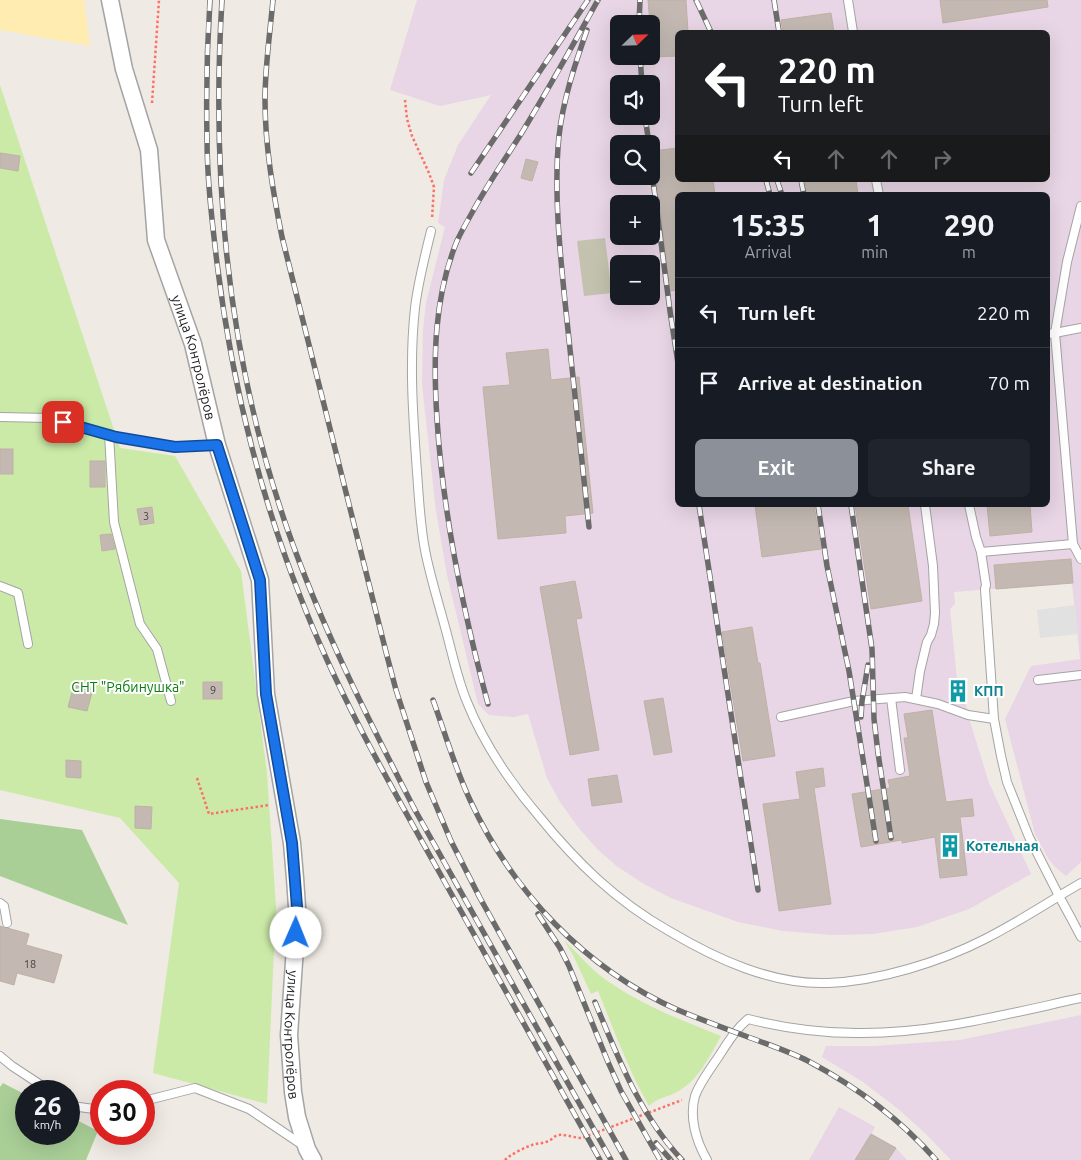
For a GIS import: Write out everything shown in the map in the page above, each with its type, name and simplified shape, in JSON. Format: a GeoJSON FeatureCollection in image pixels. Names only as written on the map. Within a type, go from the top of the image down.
{"type":"FeatureCollection","features":[{"type":"Feature","properties":{"kind":"street","name":"улица Контролёров"},"geometry":{"type":"LineString","coordinates":[[110,0],[124,68],[149,150],[156,240],[193,344],[217,445],[260,580],[266,694],[292,843],[297,907],[289,1035],[290,1062],[297,1117],[310,1154]]}},
{"type":"Feature","properties":{"kind":"lane"},"geometry":{"type":"LineString","coordinates":[[848,0],[853,30]]}},
{"type":"Feature","properties":{"kind":"lane"},"geometry":{"type":"LineString","coordinates":[[1081,206],[1051,333],[1073,544],[1081,559]]}},
{"type":"Feature","properties":{"kind":"lane"},"geometry":{"type":"LineString","coordinates":[[432,231],[415,306],[412,366],[414,431],[422,528],[431,576],[467,701],[496,759],[516,788],[580,864],[653,922],[715,956],[776,978],[827,983],[854,981],[886,974],[919,966],[954,953],[985,939],[1081,883]]}},
{"type":"Feature","properties":{"kind":"lane"},"geometry":{"type":"LineString","coordinates":[[1051,333],[1081,328]]}},
{"type":"Feature","properties":{"kind":"lane"},"geometry":{"type":"LineString","coordinates":[[0,417],[48,418],[116,437],[175,447],[217,445]]}},
{"type":"Feature","properties":{"kind":"lane"},"geometry":{"type":"LineString","coordinates":[[109,434],[114,522],[140,624],[157,648],[171,701]]}},
{"type":"Feature","properties":{"kind":"lane"},"geometry":{"type":"LineString","coordinates":[[916,699],[920,671],[927,642],[934,624],[935,613],[934,566],[925,507]]}},
{"type":"Feature","properties":{"kind":"lane"},"geometry":{"type":"LineString","coordinates":[[969,507],[981,552],[986,585],[994,719],[1008,782],[1035,850],[1081,937]]}},
{"type":"Feature","properties":{"kind":"lane"},"geometry":{"type":"LineString","coordinates":[[981,552],[1073,544]]}},
{"type":"Feature","properties":{"kind":"lane"},"geometry":{"type":"LineString","coordinates":[[0,586],[18,594],[28,644]]}},
{"type":"Feature","properties":{"kind":"lane"},"geometry":{"type":"LineString","coordinates":[[1038,680],[1081,675]]}},
{"type":"Feature","properties":{"kind":"lane"},"geometry":{"type":"LineString","coordinates":[[781,717],[854,701],[905,697],[938,704],[968,715],[994,719]]}},
{"type":"Feature","properties":{"kind":"lane"},"geometry":{"type":"LineString","coordinates":[[891,698],[900,770]]}},
{"type":"Feature","properties":{"kind":"lane"},"geometry":{"type":"LineString","coordinates":[[0,903],[4,906],[8,923]]}},
{"type":"Feature","properties":{"kind":"lane"},"geometry":{"type":"LineString","coordinates":[[707,1160],[695,1132],[694,1108],[696,1095],[734,1032],[748,1019],[775,1026],[807,1030],[858,1033],[885,1032],[958,1024],[1081,998]]}},
{"type":"Feature","properties":{"kind":"lane"},"geometry":{"type":"LineString","coordinates":[[0,1056],[33,1080]]}},
{"type":"Feature","properties":{"kind":"lane"},"geometry":{"type":"LineString","coordinates":[[155,1098],[195,1088],[249,1109],[310,1154]]}},
{"type":"Feature","properties":{"kind":"path"},"geometry":{"type":"LineString","coordinates":[[152,106],[159,0]]}},
{"type":"Feature","properties":{"kind":"path"},"geometry":{"type":"LineString","coordinates":[[404,100],[412,136],[434,187],[432,231]]}},
{"type":"Feature","properties":{"kind":"path"},"geometry":{"type":"LineString","coordinates":[[197,778],[209,814],[286,803]]}},
{"type":"Feature","properties":{"kind":"path"},"geometry":{"type":"LineString","coordinates":[[504,1160],[508,1156],[529,1146],[541,1144],[557,1136],[566,1135],[582,1138],[696,1095]]}},
{"type":"Feature","properties":{"kind":"shaded area"},"geometry":{"type":"Polygon","coordinates":[[[417,0],[1081,0],[1081,862],[1066,876],[1048,858],[1035,834],[1005,719],[1031,666],[1080,659],[1072,583],[954,592],[955,604],[950,609],[957,680],[964,680],[968,715],[989,783],[1031,874],[969,909],[917,927],[873,934],[832,935],[783,931],[738,922],[671,898],[644,884],[618,867],[597,849],[578,827],[560,802],[547,778],[528,714],[513,717],[489,715],[478,704],[447,575],[436,511],[422,384],[423,330],[426,303],[445,227],[438,223],[444,180],[458,145],[491,95],[440,106],[390,90],[417,0]]]}},
{"type":"Feature","properties":{"kind":"shaded area"},"geometry":{"type":"Polygon","coordinates":[[[605,238],[610,293],[584,296],[577,241],[605,238]]]}},
{"type":"Feature","properties":{"kind":"shaded area"},"geometry":{"type":"Polygon","coordinates":[[[1075,605],[1078,634],[1040,638],[1037,610],[1075,605]]]}},
{"type":"Feature","properties":{"kind":"shaded area"},"geometry":{"type":"Polygon","coordinates":[[[1081,1015],[1081,1160],[951,1160],[897,1108],[863,1082],[822,1057],[826,1046],[874,1046],[960,1040],[1081,1015]]]}},
{"type":"Feature","properties":{"kind":"shaded area"},"geometry":{"type":"Polygon","coordinates":[[[839,1107],[875,1127],[871,1134],[896,1148],[907,1160],[809,1160],[839,1107]]]}},
{"type":"Feature","properties":{"kind":"green space","name":"СНТ \"Рябинушка\""},"geometry":{"type":"Polygon","coordinates":[[[0,85],[120,448],[175,456],[241,571],[267,773],[276,907],[267,1104],[153,1073],[179,883],[120,818],[0,790],[0,85]]]}},
{"type":"Feature","properties":{"kind":"green space"},"geometry":{"type":"Polygon","coordinates":[[[0,819],[82,830],[128,925],[0,876],[0,819]]]}},
{"type":"Feature","properties":{"kind":"green space"},"geometry":{"type":"Polygon","coordinates":[[[564,940],[597,973],[626,993],[657,1009],[721,1036],[708,1060],[685,1087],[655,1101],[649,1106],[628,1064],[598,991],[591,994],[564,940]]]}},
{"type":"Feature","properties":{"kind":"green space"},"geometry":{"type":"Polygon","coordinates":[[[3,1083],[15,1089],[15,1145],[80,1145],[80,1122],[90,1127],[90,1145],[92,1145],[86,1160],[0,1160],[0,1087],[3,1083]]]}},
{"type":"Feature","properties":{"kind":"sand"},"geometry":{"type":"Polygon","coordinates":[[[0,0],[84,0],[90,46],[0,30],[0,0]]]}},
{"type":"Feature","properties":{"kind":"building"},"geometry":{"type":"Polygon","coordinates":[[[648,0],[686,0],[688,30],[675,30],[675,56],[660,57],[660,15],[649,15],[648,0]]]}},
{"type":"Feature","properties":{"kind":"building"},"geometry":{"type":"Polygon","coordinates":[[[940,0],[1047,0],[1048,7],[943,23],[940,0]]]}},
{"type":"Feature","properties":{"kind":"building"},"geometry":{"type":"Polygon","coordinates":[[[831,13],[834,30],[783,30],[781,20],[831,13]]]}},
{"type":"Feature","properties":{"kind":"building"},"geometry":{"type":"Polygon","coordinates":[[[675,148],[675,182],[713,182],[715,192],[675,192],[675,290],[670,291],[660,195],[658,195],[657,185],[660,185],[660,150],[675,148]]]}},
{"type":"Feature","properties":{"kind":"building"},"geometry":{"type":"Polygon","coordinates":[[[0,153],[20,156],[18,171],[0,168],[0,153]]]}},
{"type":"Feature","properties":{"kind":"building"},"geometry":{"type":"Polygon","coordinates":[[[526,159],[538,162],[532,181],[521,178],[526,159]]]}},
{"type":"Feature","properties":{"kind":"building"},"geometry":{"type":"Polygon","coordinates":[[[805,182],[856,182],[858,192],[807,192],[805,182]]]}},
{"type":"Feature","properties":{"kind":"building"},"geometry":{"type":"Polygon","coordinates":[[[548,349],[551,380],[579,377],[593,513],[565,516],[566,533],[498,539],[483,387],[510,385],[506,353],[548,349]]]}},
{"type":"Feature","properties":{"kind":"building"},"geometry":{"type":"Polygon","coordinates":[[[0,449],[13,449],[13,474],[0,474],[0,449]]]}},
{"type":"Feature","properties":{"kind":"building"},"geometry":{"type":"Polygon","coordinates":[[[90,461],[105,461],[105,487],[90,487],[90,461]]]}},
{"type":"Feature","properties":{"kind":"building"},"geometry":{"type":"Polygon","coordinates":[[[152,507],[154,523],[140,525],[137,509],[152,507]]]}},
{"type":"Feature","properties":{"kind":"building"},"geometry":{"type":"Polygon","coordinates":[[[755,507],[814,507],[821,549],[762,557],[755,507]]]}},
{"type":"Feature","properties":{"kind":"building"},"geometry":{"type":"Polygon","coordinates":[[[855,507],[908,507],[922,601],[871,609],[855,507]]]}},
{"type":"Feature","properties":{"kind":"building"},"geometry":{"type":"Polygon","coordinates":[[[987,507],[1030,507],[1032,532],[990,536],[987,507]]]}},
{"type":"Feature","properties":{"kind":"building"},"geometry":{"type":"Polygon","coordinates":[[[111,534],[115,549],[102,551],[100,535],[111,534]]]}},
{"type":"Feature","properties":{"kind":"building"},"geometry":{"type":"Polygon","coordinates":[[[1071,559],[1073,583],[996,589],[994,565],[1071,559]]]}},
{"type":"Feature","properties":{"kind":"building"},"geometry":{"type":"Polygon","coordinates":[[[575,581],[582,618],[576,619],[599,750],[570,755],[540,587],[575,581]]]}},
{"type":"Feature","properties":{"kind":"building"},"geometry":{"type":"Polygon","coordinates":[[[752,627],[758,663],[760,663],[775,756],[743,761],[722,632],[752,627]]]}},
{"type":"Feature","properties":{"kind":"building","name":"КПП"},"geometry":{"type":"Polygon","coordinates":[[[964,680],[965,701],[952,702],[951,681],[964,680]]]}},
{"type":"Feature","properties":{"kind":"building"},"geometry":{"type":"Polygon","coordinates":[[[203,682],[222,682],[222,699],[203,699],[203,682]]]}},
{"type":"Feature","properties":{"kind":"building"},"geometry":{"type":"Polygon","coordinates":[[[74,685],[93,689],[87,711],[68,707],[74,685]]]}},
{"type":"Feature","properties":{"kind":"building"},"geometry":{"type":"Polygon","coordinates":[[[663,698],[672,752],[654,755],[644,701],[663,698]]]}},
{"type":"Feature","properties":{"kind":"building"},"geometry":{"type":"Polygon","coordinates":[[[932,710],[946,802],[972,799],[974,816],[960,817],[967,875],[940,878],[935,837],[902,843],[902,840],[861,847],[852,794],[890,788],[888,780],[910,776],[904,738],[908,738],[904,714],[932,710]]]}},
{"type":"Feature","properties":{"kind":"building"},"geometry":{"type":"Polygon","coordinates":[[[66,760],[81,761],[81,778],[66,777],[66,760]]]}},
{"type":"Feature","properties":{"kind":"building"},"geometry":{"type":"Polygon","coordinates":[[[823,768],[825,786],[814,788],[831,904],[779,911],[763,804],[800,799],[796,772],[823,768]]]}},
{"type":"Feature","properties":{"kind":"building"},"geometry":{"type":"Polygon","coordinates":[[[617,775],[622,802],[592,806],[588,779],[617,775]]]}},
{"type":"Feature","properties":{"kind":"building"},"geometry":{"type":"Polygon","coordinates":[[[135,806],[152,807],[151,829],[135,828],[135,806]]]}},
{"type":"Feature","properties":{"kind":"building"},"geometry":{"type":"Polygon","coordinates":[[[0,926],[29,934],[26,945],[62,955],[54,983],[17,973],[14,985],[0,981],[0,926]]]}},
{"type":"Feature","properties":{"kind":"building"},"geometry":{"type":"Polygon","coordinates":[[[871,1134],[896,1148],[888,1160],[855,1160],[871,1134]]]}},
{"type":"Feature","properties":{"kind":"railway"},"geometry":{"type":"LineString","coordinates":[[210,0],[207,69],[207,153],[217,263],[238,390],[271,515],[315,632],[364,736],[600,1160]]}},
{"type":"Feature","properties":{"kind":"railway"},"geometry":{"type":"LineString","coordinates":[[222,0],[219,134],[222,201],[228,267],[250,399],[267,464],[287,528],[300,565],[330,636],[397,776],[611,1160]]}},
{"type":"Feature","properties":{"kind":"railway"},"geometry":{"type":"LineString","coordinates":[[273,0],[267,62],[265,117],[270,169],[282,237],[396,690],[426,782],[451,841],[480,898],[626,1160]]}},
{"type":"Feature","properties":{"kind":"railway"},"geometry":{"type":"LineString","coordinates":[[471,173],[588,0]]}},
{"type":"Feature","properties":{"kind":"railway"},"geometry":{"type":"LineString","coordinates":[[488,704],[462,598],[444,491],[435,374],[440,306],[449,262],[461,233],[541,101],[598,0]]}},
{"type":"Feature","properties":{"kind":"railway"},"geometry":{"type":"LineString","coordinates":[[639,15],[640,0]]}},
{"type":"Feature","properties":{"kind":"railway"},"geometry":{"type":"LineString","coordinates":[[696,0],[710,30]]}},
{"type":"Feature","properties":{"kind":"railway"},"geometry":{"type":"LineString","coordinates":[[774,0],[779,30]]}},
{"type":"Feature","properties":{"kind":"railway"},"geometry":{"type":"LineString","coordinates":[[587,30],[563,109],[557,158],[557,182],[562,276],[589,527]]}},
{"type":"Feature","properties":{"kind":"railway"},"geometry":{"type":"LineString","coordinates":[[641,65],[641,75]]}},
{"type":"Feature","properties":{"kind":"railway"},"geometry":{"type":"LineString","coordinates":[[646,125],[648,135]]}},
{"type":"Feature","properties":{"kind":"railway"},"geometry":{"type":"LineString","coordinates":[[767,182],[769,192]]}},
{"type":"Feature","properties":{"kind":"railway"},"geometry":{"type":"LineString","coordinates":[[778,182],[781,192]]}},
{"type":"Feature","properties":{"kind":"railway"},"geometry":{"type":"LineString","coordinates":[[801,182],[803,192]]}},
{"type":"Feature","properties":{"kind":"railway"},"geometry":{"type":"LineString","coordinates":[[654,185],[675,344]]}},
{"type":"Feature","properties":{"kind":"railway"},"geometry":{"type":"LineString","coordinates":[[699,507],[758,890]]}},
{"type":"Feature","properties":{"kind":"railway"},"geometry":{"type":"LineString","coordinates":[[818,507],[827,566],[849,671],[876,841]]}},
{"type":"Feature","properties":{"kind":"railway"},"geometry":{"type":"LineString","coordinates":[[851,507],[872,649],[874,719],[891,838]]}},
{"type":"Feature","properties":{"kind":"railway"},"geometry":{"type":"LineString","coordinates":[[861,717],[868,665]]}},
{"type":"Feature","properties":{"kind":"railway"},"geometry":{"type":"LineString","coordinates":[[433,700],[460,776],[487,833],[507,865],[530,896],[582,950],[612,973],[644,993],[678,1010],[790,1053],[843,1081],[893,1118],[936,1160]]}},
{"type":"Feature","properties":{"kind":"railway"},"geometry":{"type":"LineString","coordinates":[[538,914],[569,966],[621,1091],[660,1160]]}},
{"type":"Feature","properties":{"kind":"railway"},"geometry":{"type":"LineString","coordinates":[[595,1002],[631,1085],[642,1105],[667,1143],[682,1160]]}},
{"type":"Feature","properties":{"kind":"railway"},"geometry":{"type":"LineString","coordinates":[[656,1143],[671,1160]]}},
{"type":"Feature","properties":{"kind":"place","name":"КПП"},"geometry":{"type":"Point","coordinates":[958,691]}},
{"type":"Feature","properties":{"kind":"place","name":"Котельная"},"geometry":{"type":"Point","coordinates":[950,846]}},
{"type":"Feature","properties":{"kind":"route"},"geometry":{"type":"LineString","coordinates":[[63,422],[116,437],[175,447],[217,445],[260,580],[266,694],[292,843],[297,907],[296,933]]}}]}
